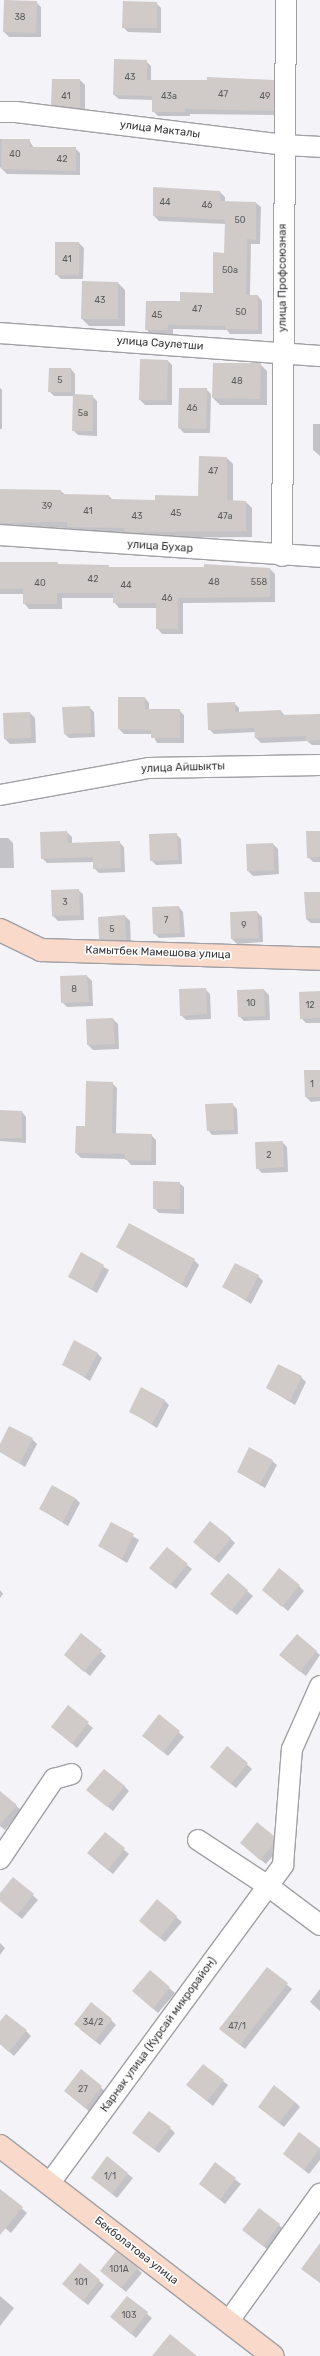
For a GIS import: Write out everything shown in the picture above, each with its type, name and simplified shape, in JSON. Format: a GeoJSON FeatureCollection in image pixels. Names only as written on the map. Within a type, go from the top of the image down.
{"type":"FeatureCollection","features":[{"type":"Feature","properties":{"kind":"street","name":"улица Профсоюзная"},"geometry":{"type":"LineString","coordinates":[[282,556],[286,0]]}},
{"type":"Feature","properties":{"kind":"street","name":"улица Макталы"},"geometry":{"type":"LineString","coordinates":[[0,112],[16,112],[284,145],[320,147]]}},
{"type":"Feature","properties":{"kind":"street","name":"улица Саулетши"},"geometry":{"type":"LineString","coordinates":[[0,333],[320,356]]}},
{"type":"Feature","properties":{"kind":"street","name":"улица Бухар"},"geometry":{"type":"LineString","coordinates":[[0,535],[282,556],[320,557]]}},
{"type":"Feature","properties":{"kind":"street","name":"улица Айшыкты"},"geometry":{"type":"LineString","coordinates":[[0,795],[149,768],[320,765]]}},
{"type":"Feature","properties":{"kind":"street","name":"Камытбек Мамешова улица"},"geometry":{"type":"LineString","coordinates":[[0,930],[41,950],[320,959]]}},
{"type":"Feature","properties":{"kind":"street","name":"Карнак улица (Курсай микрорайон)"},"geometry":{"type":"LineString","coordinates":[[49,2184],[283,1865],[292,1749],[320,1686]]}},
{"type":"Feature","properties":{"kind":"street"},"geometry":{"type":"LineString","coordinates":[[0,1859],[54,1779],[71,1774]]}},
{"type":"Feature","properties":{"kind":"street"},"geometry":{"type":"LineString","coordinates":[[198,1840],[268,1886],[320,1925]]}},
{"type":"Feature","properties":{"kind":"street","name":"Бекболатова улица"},"geometry":{"type":"LineString","coordinates":[[0,2146],[273,2356]]}},
{"type":"Feature","properties":{"kind":"street"},"geometry":{"type":"LineString","coordinates":[[228,2322],[320,2194]]}},
{"type":"Feature","properties":{"kind":"building"},"geometry":{"type":"Polygon","coordinates":[[[4,0],[37,1],[36,33],[3,32],[4,0]]]}},
{"type":"Feature","properties":{"kind":"building"},"geometry":{"type":"Polygon","coordinates":[[[123,1],[157,2],[157,28],[122,28],[123,1]]]}},
{"type":"Feature","properties":{"kind":"building"},"geometry":{"type":"Polygon","coordinates":[[[114,59],[147,60],[147,80],[207,80],[207,77],[274,80],[274,111],[185,109],[185,112],[152,112],[152,96],[113,95],[114,59]]]}},
{"type":"Feature","properties":{"kind":"building"},"geometry":{"type":"Polygon","coordinates":[[[52,79],[80,79],[80,108],[51,105],[52,79]]]}},
{"type":"Feature","properties":{"kind":"building"},"geometry":{"type":"Polygon","coordinates":[[[2,139],[30,139],[29,147],[76,147],[76,171],[1,169],[2,139]]]}},
{"type":"Feature","properties":{"kind":"building"},"geometry":{"type":"Polygon","coordinates":[[[153,187],[220,191],[220,201],[256,202],[256,240],[247,239],[246,295],[258,295],[258,330],[225,329],[225,326],[168,325],[168,330],[145,330],[146,301],[180,301],[180,292],[213,293],[213,252],[224,253],[225,220],[153,216],[153,187]]]}},
{"type":"Feature","properties":{"kind":"building"},"geometry":{"type":"Polygon","coordinates":[[[55,242],[79,242],[79,275],[55,275],[55,242]]]}},
{"type":"Feature","properties":{"kind":"building"},"geometry":{"type":"Polygon","coordinates":[[[82,281],[118,282],[118,319],[81,319],[82,281]]]}},
{"type":"Feature","properties":{"kind":"building"},"geometry":{"type":"Polygon","coordinates":[[[140,359],[168,360],[167,400],[139,400],[140,359]]]}},
{"type":"Feature","properties":{"kind":"building"},"geometry":{"type":"Polygon","coordinates":[[[213,363],[261,363],[260,399],[212,398],[213,363]]]}},
{"type":"Feature","properties":{"kind":"building"},"geometry":{"type":"Polygon","coordinates":[[[49,368],[71,368],[71,392],[48,392],[49,368]]]}},
{"type":"Feature","properties":{"kind":"building"},"geometry":{"type":"Polygon","coordinates":[[[179,388],[207,388],[206,429],[178,428],[179,388]]]}},
{"type":"Feature","properties":{"kind":"building"},"geometry":{"type":"Polygon","coordinates":[[[73,394],[93,395],[93,431],[72,431],[73,394]]]}},
{"type":"Feature","properties":{"kind":"building"},"geometry":{"type":"Polygon","coordinates":[[[199,456],[227,457],[227,500],[246,501],[246,531],[125,532],[124,528],[67,527],[67,522],[0,523],[0,489],[61,490],[61,494],[109,495],[109,499],[155,500],[155,495],[198,496],[199,456]]]}},
{"type":"Feature","properties":{"kind":"building"},"geometry":{"type":"Polygon","coordinates":[[[0,562],[58,562],[57,564],[109,565],[109,567],[204,567],[204,564],[270,568],[270,597],[178,598],[178,629],[156,629],[156,603],[113,603],[113,593],[57,593],[57,604],[23,604],[23,589],[0,589],[0,562]]]}},
{"type":"Feature","properties":{"kind":"building"},"geometry":{"type":"Polygon","coordinates":[[[118,697],[145,697],[145,709],[180,709],[180,738],[151,738],[151,730],[118,729],[118,697]]]}},
{"type":"Feature","properties":{"kind":"building"},"geometry":{"type":"Polygon","coordinates":[[[235,702],[235,712],[281,710],[281,715],[320,714],[320,740],[306,741],[306,736],[255,738],[254,728],[208,730],[207,703],[235,702]]]}},
{"type":"Feature","properties":{"kind":"building"},"geometry":{"type":"Polygon","coordinates":[[[90,706],[91,733],[64,734],[62,707],[90,706]]]}},
{"type":"Feature","properties":{"kind":"building"},"geometry":{"type":"Polygon","coordinates":[[[30,712],[31,738],[4,739],[3,713],[30,712]]]}},
{"type":"Feature","properties":{"kind":"building"},"geometry":{"type":"Polygon","coordinates":[[[67,831],[68,843],[120,841],[121,868],[93,869],[93,857],[41,859],[40,832],[67,831]]]}},
{"type":"Feature","properties":{"kind":"building"},"geometry":{"type":"Polygon","coordinates":[[[306,831],[320,831],[320,857],[307,858],[306,831]]]}},
{"type":"Feature","properties":{"kind":"building"},"geometry":{"type":"Polygon","coordinates":[[[177,833],[178,860],[150,861],[149,834],[177,833]]]}},
{"type":"Feature","properties":{"kind":"building"},"geometry":{"type":"Polygon","coordinates":[[[273,843],[274,870],[247,871],[246,844],[273,843]]]}},
{"type":"Feature","properties":{"kind":"building"},"geometry":{"type":"Polygon","coordinates":[[[79,889],[80,915],[52,916],[51,890],[79,889]]]}},
{"type":"Feature","properties":{"kind":"building"},"geometry":{"type":"Polygon","coordinates":[[[304,892],[320,892],[320,918],[306,919],[304,892]]]}},
{"type":"Feature","properties":{"kind":"building"},"geometry":{"type":"Polygon","coordinates":[[[179,906],[180,933],[153,934],[152,907],[179,906]]]}},
{"type":"Feature","properties":{"kind":"building"},"geometry":{"type":"Polygon","coordinates":[[[257,911],[259,938],[231,939],[230,912],[257,911]]]}},
{"type":"Feature","properties":{"kind":"building"},"geometry":{"type":"Polygon","coordinates":[[[125,915],[126,940],[99,939],[98,917],[125,915]]]}},
{"type":"Feature","properties":{"kind":"building"},"geometry":{"type":"Polygon","coordinates":[[[87,975],[89,1002],[61,1003],[60,976],[87,975]]]}},
{"type":"Feature","properties":{"kind":"building"},"geometry":{"type":"Polygon","coordinates":[[[206,988],[207,1014],[180,1016],[179,989],[206,988]]]}},
{"type":"Feature","properties":{"kind":"building"},"geometry":{"type":"Polygon","coordinates":[[[264,989],[265,1016],[238,1017],[237,990],[264,989]]]}},
{"type":"Feature","properties":{"kind":"building"},"geometry":{"type":"Polygon","coordinates":[[[320,991],[320,1018],[300,1019],[299,992],[320,991]]]}},
{"type":"Feature","properties":{"kind":"building"},"geometry":{"type":"Polygon","coordinates":[[[113,1018],[115,1044],[87,1045],[86,1019],[113,1018]]]}},
{"type":"Feature","properties":{"kind":"building"},"geometry":{"type":"Polygon","coordinates":[[[304,1070],[320,1070],[320,1097],[305,1097],[304,1070]]]}},
{"type":"Feature","properties":{"kind":"building"},"geometry":{"type":"Polygon","coordinates":[[[86,1081],[113,1082],[112,1133],[152,1134],[151,1161],[125,1160],[125,1154],[75,1153],[76,1126],[85,1126],[86,1081]]]}},
{"type":"Feature","properties":{"kind":"building"},"geometry":{"type":"Polygon","coordinates":[[[233,1103],[234,1130],[207,1131],[205,1104],[233,1103]]]}},
{"type":"Feature","properties":{"kind":"building"},"geometry":{"type":"Polygon","coordinates":[[[0,1110],[22,1111],[22,1138],[0,1138],[0,1110]]]}},
{"type":"Feature","properties":{"kind":"building"},"geometry":{"type":"Polygon","coordinates":[[[283,1141],[284,1167],[256,1169],[255,1142],[283,1141]]]}},
{"type":"Feature","properties":{"kind":"building"},"geometry":{"type":"Polygon","coordinates":[[[153,1181],[180,1182],[180,1209],[153,1209],[153,1181]]]}},
{"type":"Feature","properties":{"kind":"building"},"geometry":{"type":"Polygon","coordinates":[[[129,1223],[195,1259],[182,1284],[116,1247],[129,1223]]]}},
{"type":"Feature","properties":{"kind":"building"},"geometry":{"type":"Polygon","coordinates":[[[81,1252],[104,1265],[92,1289],[68,1277],[81,1252]]]}},
{"type":"Feature","properties":{"kind":"building"},"geometry":{"type":"Polygon","coordinates":[[[235,1263],[259,1275],[246,1300],[222,1287],[235,1263]]]}},
{"type":"Feature","properties":{"kind":"building"},"geometry":{"type":"Polygon","coordinates":[[[74,1340],[98,1353],[85,1377],[62,1365],[74,1340]]]}},
{"type":"Feature","properties":{"kind":"building"},"geometry":{"type":"Polygon","coordinates":[[[278,1364],[302,1376],[290,1401],[266,1388],[278,1364]]]}},
{"type":"Feature","properties":{"kind":"building"},"geometry":{"type":"Polygon","coordinates":[[[141,1387],[165,1400],[152,1424],[129,1412],[141,1387]]]}},
{"type":"Feature","properties":{"kind":"building"},"geometry":{"type":"Polygon","coordinates":[[[9,1426],[33,1438],[20,1463],[0,1452],[0,1444],[9,1426]]]}},
{"type":"Feature","properties":{"kind":"building"},"geometry":{"type":"Polygon","coordinates":[[[249,1447],[273,1460],[260,1484],[237,1472],[249,1447]]]}},
{"type":"Feature","properties":{"kind":"building"},"geometry":{"type":"Polygon","coordinates":[[[52,1485],[75,1498],[63,1522],[39,1509],[52,1485]]]}},
{"type":"Feature","properties":{"kind":"building"},"geometry":{"type":"Polygon","coordinates":[[[210,1521],[231,1538],[214,1559],[193,1542],[210,1521]]]}},
{"type":"Feature","properties":{"kind":"building"},"geometry":{"type":"Polygon","coordinates":[[[111,1522],[134,1534],[122,1559],[98,1546],[111,1522]]]}},
{"type":"Feature","properties":{"kind":"building"},"geometry":{"type":"Polygon","coordinates":[[[167,1547],[188,1564],[170,1585],[149,1568],[167,1547]]]}},
{"type":"Feature","properties":{"kind":"building"},"geometry":{"type":"Polygon","coordinates":[[[279,1568],[300,1585],[282,1607],[262,1590],[279,1568]]]}},
{"type":"Feature","properties":{"kind":"building"},"geometry":{"type":"Polygon","coordinates":[[[228,1573],[248,1590],[231,1611],[210,1594],[228,1573]]]}},
{"type":"Feature","properties":{"kind":"building"},"geometry":{"type":"Polygon","coordinates":[[[81,1633],[102,1650],[84,1672],[64,1655],[81,1633]]]}},
{"type":"Feature","properties":{"kind":"building"},"geometry":{"type":"Polygon","coordinates":[[[297,1634],[317,1651],[300,1672],[279,1655],[297,1634]]]}},
{"type":"Feature","properties":{"kind":"building"},"geometry":{"type":"Polygon","coordinates":[[[68,1705],[89,1722],[72,1744],[51,1727],[68,1705]]]}},
{"type":"Feature","properties":{"kind":"building"},"geometry":{"type":"Polygon","coordinates":[[[159,1714],[180,1731],[163,1752],[142,1736],[159,1714]]]}},
{"type":"Feature","properties":{"kind":"building"},"geometry":{"type":"Polygon","coordinates":[[[227,1746],[248,1763],[231,1784],[210,1767],[227,1746]]]}},
{"type":"Feature","properties":{"kind":"building"},"geometry":{"type":"Polygon","coordinates":[[[104,1769],[125,1786],[107,1807],[86,1790],[104,1769]]]}},
{"type":"Feature","properties":{"kind":"building"},"geometry":{"type":"Polygon","coordinates":[[[0,1791],[17,1805],[0,1825],[0,1791]]]}},
{"type":"Feature","properties":{"kind":"building"},"geometry":{"type":"Polygon","coordinates":[[[257,1822],[274,1836],[273,1845],[260,1860],[240,1843],[257,1822]]]}},
{"type":"Feature","properties":{"kind":"building"},"geometry":{"type":"Polygon","coordinates":[[[105,1832],[125,1848],[108,1870],[87,1853],[105,1832]]]}},
{"type":"Feature","properties":{"kind":"building"},"geometry":{"type":"Polygon","coordinates":[[[13,1877],[34,1894],[17,1915],[0,1901],[0,1893],[13,1877]]]}},
{"type":"Feature","properties":{"kind":"building"},"geometry":{"type":"Polygon","coordinates":[[[157,1899],[177,1916],[160,1938],[139,1921],[157,1899]]]}},
{"type":"Feature","properties":{"kind":"building"},"geometry":{"type":"Polygon","coordinates":[[[267,1967],[288,1983],[240,2045],[219,2029],[267,1967]]]}},
{"type":"Feature","properties":{"kind":"building"},"geometry":{"type":"Polygon","coordinates":[[[150,1970],[170,1987],[153,2009],[132,1991],[150,1970]]]}},
{"type":"Feature","properties":{"kind":"building"},"geometry":{"type":"Polygon","coordinates":[[[91,2002],[112,2019],[95,2041],[74,2024],[91,2002]]]}},
{"type":"Feature","properties":{"kind":"building"},"geometry":{"type":"Polygon","coordinates":[[[6,2014],[27,2030],[9,2052],[0,2044],[0,2021],[6,2014]]]}},
{"type":"Feature","properties":{"kind":"building"},"geometry":{"type":"Polygon","coordinates":[[[203,2064],[224,2080],[207,2101],[186,2085],[203,2064]]]}},
{"type":"Feature","properties":{"kind":"building"},"geometry":{"type":"Polygon","coordinates":[[[81,2069],[102,2086],[85,2108],[64,2091],[81,2069]]]}},
{"type":"Feature","properties":{"kind":"building"},"geometry":{"type":"Polygon","coordinates":[[[274,2085],[295,2102],[279,2123],[258,2107],[274,2085]]]}},
{"type":"Feature","properties":{"kind":"building"},"geometry":{"type":"Polygon","coordinates":[[[149,2111],[171,2127],[154,2149],[132,2133],[149,2111]]]}},
{"type":"Feature","properties":{"kind":"building"},"geometry":{"type":"Polygon","coordinates":[[[299,2132],[320,2148],[304,2170],[283,2154],[299,2132]]]}},
{"type":"Feature","properties":{"kind":"building"},"geometry":{"type":"Polygon","coordinates":[[[107,2156],[128,2173],[112,2194],[91,2178],[107,2156]]]}},
{"type":"Feature","properties":{"kind":"building"},"geometry":{"type":"Polygon","coordinates":[[[215,2162],[236,2178],[220,2200],[199,2184],[215,2162]]]}},
{"type":"Feature","properties":{"kind":"building"},"geometry":{"type":"Polygon","coordinates":[[[0,2189],[23,2207],[0,2235],[0,2189]]]}},
{"type":"Feature","properties":{"kind":"building"},"geometry":{"type":"Polygon","coordinates":[[[259,2208],[280,2224],[263,2246],[242,2230],[259,2208]]]}},
{"type":"Feature","properties":{"kind":"building"},"geometry":{"type":"Polygon","coordinates":[[[320,2243],[320,2283],[301,2269],[320,2243]]]}},
{"type":"Feature","properties":{"kind":"building"},"geometry":{"type":"Polygon","coordinates":[[[116,2251],[138,2268],[121,2288],[100,2271],[116,2251]]]}},
{"type":"Feature","properties":{"kind":"building"},"geometry":{"type":"Polygon","coordinates":[[[80,2263],[100,2280],[83,2301],[62,2284],[80,2263]]]}},
{"type":"Feature","properties":{"kind":"building"},"geometry":{"type":"Polygon","coordinates":[[[127,2296],[148,2312],[131,2334],[110,2317],[127,2296]]]}},
{"type":"Feature","properties":{"kind":"building"},"geometry":{"type":"Polygon","coordinates":[[[170,2334],[197,2356],[152,2356],[170,2334]]]}}]}
